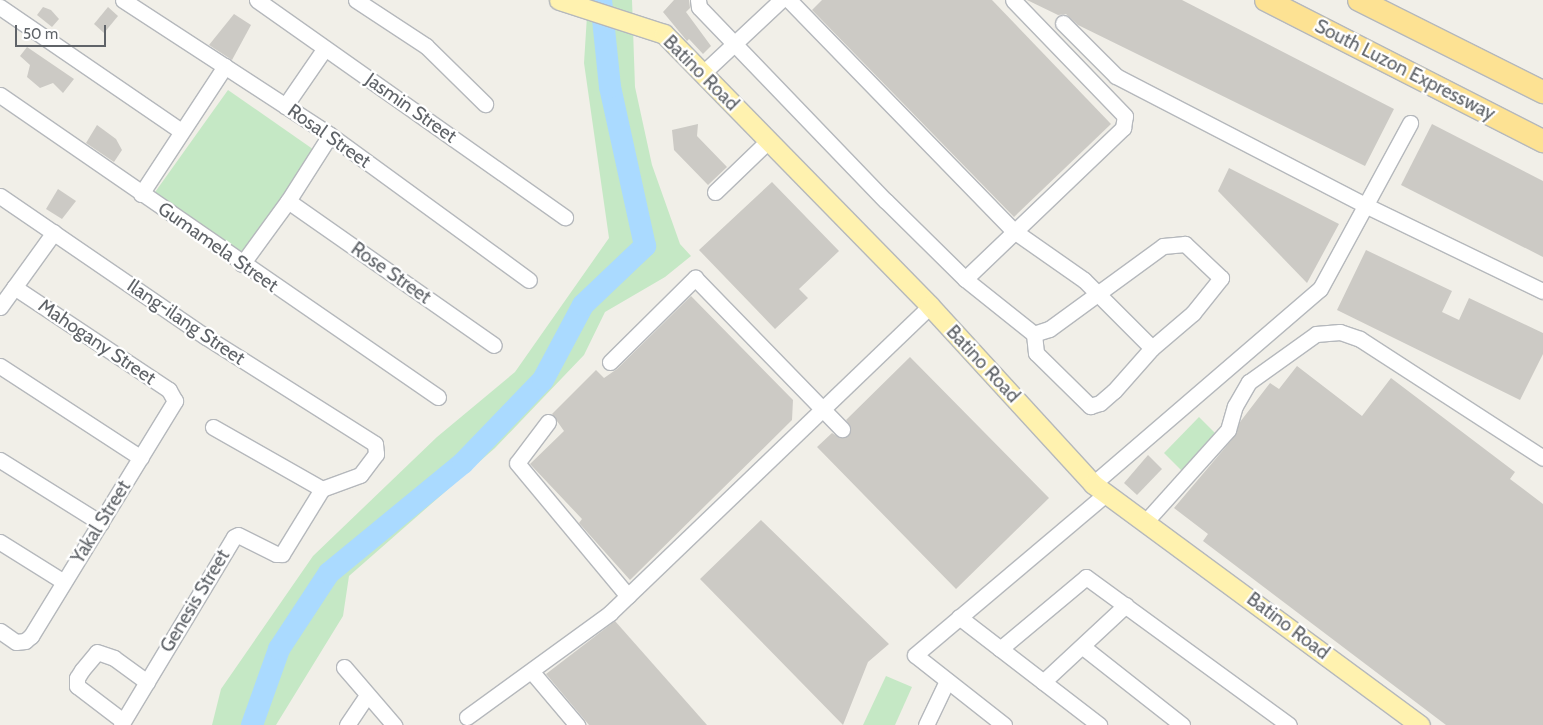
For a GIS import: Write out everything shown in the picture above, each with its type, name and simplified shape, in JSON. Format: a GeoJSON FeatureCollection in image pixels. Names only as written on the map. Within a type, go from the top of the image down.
{"type":"FeatureCollection","features":[{"type":"Feature","properties":{"kind":"highway","name":"South Luzon Expressway"},"geometry":{"type":"LineString","coordinates":[[1266,0],[1543,141]]}},
{"type":"Feature","properties":{"kind":"highway"},"geometry":{"type":"LineString","coordinates":[[1359,0],[1543,92]]}},
{"type":"Feature","properties":{"kind":"main road","name":"Batino Road"},"geometry":{"type":"LineString","coordinates":[[559,0],[585,10],[637,23],[664,34],[930,306],[1100,488],[1147,520],[1420,725]]}},
{"type":"Feature","properties":{"kind":"street","name":"Rosal Street"},"geometry":{"type":"LineString","coordinates":[[123,0],[330,135],[529,280]]}},
{"type":"Feature","properties":{"kind":"street","name":"Jasmin Street"},"geometry":{"type":"LineString","coordinates":[[257,0],[565,217]]}},
{"type":"Feature","properties":{"kind":"street"},"geometry":{"type":"LineString","coordinates":[[356,0],[426,46],[485,104]]}},
{"type":"Feature","properties":{"kind":"street"},"geometry":{"type":"LineString","coordinates":[[698,0],[699,7],[734,44],[965,279],[1034,334],[1036,353],[1090,406],[1100,403],[1114,391],[1152,348],[1192,313],[1221,278],[1185,244],[1174,243],[1163,246],[1100,294],[1049,329],[1034,334]]}},
{"type":"Feature","properties":{"kind":"street"},"geometry":{"type":"LineString","coordinates":[[703,73],[781,0]]}},
{"type":"Feature","properties":{"kind":"street"},"geometry":{"type":"LineString","coordinates":[[789,0],[1014,232],[1100,294],[1152,348]]}},
{"type":"Feature","properties":{"kind":"street"},"geometry":{"type":"LineString","coordinates":[[965,279],[1122,128],[1124,116],[1013,0]]}},
{"type":"Feature","properties":{"kind":"street"},"geometry":{"type":"LineString","coordinates":[[0,7],[182,131]]}},
{"type":"Feature","properties":{"kind":"street"},"geometry":{"type":"LineString","coordinates":[[1063,23],[1116,76],[1367,206],[1543,291]]}},
{"type":"Feature","properties":{"kind":"street"},"geometry":{"type":"LineString","coordinates":[[285,106],[326,48]]}},
{"type":"Feature","properties":{"kind":"street"},"geometry":{"type":"LineString","coordinates":[[141,194],[225,66]]}},
{"type":"Feature","properties":{"kind":"street","name":"Gumamela Street"},"geometry":{"type":"LineString","coordinates":[[0,94],[242,264],[438,397]]}},
{"type":"Feature","properties":{"kind":"street"},"geometry":{"type":"LineString","coordinates":[[1004,725],[915,655],[960,617],[1320,288],[1367,206],[1410,123]]}},
{"type":"Feature","properties":{"kind":"street"},"geometry":{"type":"LineString","coordinates":[[242,264],[288,201],[330,135]]}},
{"type":"Feature","properties":{"kind":"street"},"geometry":{"type":"LineString","coordinates":[[716,192],[769,140]]}},
{"type":"Feature","properties":{"kind":"street","name":"Ilang-ilang Street"},"geometry":{"type":"LineString","coordinates":[[0,196],[206,337],[375,444],[376,454],[360,475],[322,489]]}},
{"type":"Feature","properties":{"kind":"street","name":"Rose Street"},"geometry":{"type":"LineString","coordinates":[[288,201],[494,345]]}},
{"type":"Feature","properties":{"kind":"street"},"geometry":{"type":"LineString","coordinates":[[0,308],[54,232]]}},
{"type":"Feature","properties":{"kind":"street"},"geometry":{"type":"LineString","coordinates":[[610,362],[695,278],[842,428]]}},
{"type":"Feature","properties":{"kind":"street","name":"Mahogany Street"},"geometry":{"type":"LineString","coordinates":[[14,287],[169,390],[175,401]]}},
{"type":"Feature","properties":{"kind":"street"},"geometry":{"type":"LineString","coordinates":[[467,717],[583,636],[628,596],[930,306]]}},
{"type":"Feature","properties":{"kind":"street"},"geometry":{"type":"LineString","coordinates":[[1147,520],[1228,430],[1235,406],[1249,382],[1316,334],[1340,332],[1360,339],[1543,458]]}},
{"type":"Feature","properties":{"kind":"street"},"geometry":{"type":"LineString","coordinates":[[0,366],[141,458]]}},
{"type":"Feature","properties":{"kind":"street","name":"Yakal Street"},"geometry":{"type":"LineString","coordinates":[[0,631],[16,642],[25,641],[101,524],[175,401]]}},
{"type":"Feature","properties":{"kind":"street"},"geometry":{"type":"LineString","coordinates":[[548,422],[517,463],[628,596]]}},
{"type":"Feature","properties":{"kind":"street"},"geometry":{"type":"LineString","coordinates":[[213,427],[322,489]]}},
{"type":"Feature","properties":{"kind":"street"},"geometry":{"type":"LineString","coordinates":[[0,460],[101,524]]}},
{"type":"Feature","properties":{"kind":"street","name":"Genesis Street"},"geometry":{"type":"LineString","coordinates":[[122,723],[234,538],[238,535],[276,554],[282,554],[322,489]]}},
{"type":"Feature","properties":{"kind":"street"},"geometry":{"type":"LineString","coordinates":[[0,542],[64,582]]}},
{"type":"Feature","properties":{"kind":"street"},"geometry":{"type":"LineString","coordinates":[[1000,648],[1086,577],[1289,725]]}},
{"type":"Feature","properties":{"kind":"street"},"geometry":{"type":"LineString","coordinates":[[1043,682],[1083,647],[1126,605]]}},
{"type":"Feature","properties":{"kind":"street"},"geometry":{"type":"LineString","coordinates":[[960,617],[1099,725]]}},
{"type":"Feature","properties":{"kind":"street"},"geometry":{"type":"LineString","coordinates":[[1083,647],[1182,725]]}},
{"type":"Feature","properties":{"kind":"street"},"geometry":{"type":"LineString","coordinates":[[122,723],[91,698],[76,682],[92,654],[100,653],[114,658],[147,682]]}},
{"type":"Feature","properties":{"kind":"street"},"geometry":{"type":"LineString","coordinates":[[344,667],[394,725]]}},
{"type":"Feature","properties":{"kind":"street"},"geometry":{"type":"LineString","coordinates":[[532,672],[577,725]]}},
{"type":"Feature","properties":{"kind":"street"},"geometry":{"type":"LineString","coordinates":[[926,725],[947,681]]}},
{"type":"Feature","properties":{"kind":"street"},"geometry":{"type":"LineString","coordinates":[[347,725],[367,695]]}},
{"type":"Feature","properties":{"kind":"green space"},"geometry":{"type":"Polygon","coordinates":[[[588,0],[632,0],[635,87],[652,165],[680,244],[691,256],[665,277],[605,312],[584,355],[495,448],[349,576],[343,616],[276,725],[212,725],[221,689],[313,556],[437,437],[515,372],[609,238],[584,63],[588,0]]]}},
{"type":"Feature","properties":{"kind":"green space"},"geometry":{"type":"Polygon","coordinates":[[[228,90],[317,152],[242,257],[153,195],[228,90]]]}},
{"type":"Feature","properties":{"kind":"green space"},"geometry":{"type":"Polygon","coordinates":[[[1199,417],[1218,436],[1183,472],[1164,453],[1199,417]]]}},
{"type":"Feature","properties":{"kind":"green space"},"geometry":{"type":"Polygon","coordinates":[[[886,676],[912,687],[895,725],[863,725],[886,676]]]}},
{"type":"Feature","properties":{"kind":"building"},"geometry":{"type":"Polygon","coordinates":[[[674,0],[689,0],[690,8],[686,12],[711,46],[703,54],[689,39],[687,41],[663,12],[674,0]]]}},
{"type":"Feature","properties":{"kind":"building"},"geometry":{"type":"Polygon","coordinates":[[[822,0],[992,0],[1111,124],[1014,217],[812,10],[822,0]]]}},
{"type":"Feature","properties":{"kind":"building"},"geometry":{"type":"Polygon","coordinates":[[[1027,0],[1182,0],[1394,109],[1365,166],[1078,25],[1066,14],[1058,15],[1027,0]]]}},
{"type":"Feature","properties":{"kind":"building"},"geometry":{"type":"Polygon","coordinates":[[[43,7],[51,10],[59,19],[52,27],[37,15],[43,7]]]}},
{"type":"Feature","properties":{"kind":"building"},"geometry":{"type":"Polygon","coordinates":[[[108,7],[118,16],[104,33],[94,24],[108,7]]]}},
{"type":"Feature","properties":{"kind":"building"},"geometry":{"type":"Polygon","coordinates":[[[234,14],[251,25],[232,60],[209,45],[234,14]]]}},
{"type":"Feature","properties":{"kind":"building"},"geometry":{"type":"Polygon","coordinates":[[[27,47],[74,79],[63,93],[53,83],[40,88],[27,77],[30,65],[20,56],[27,47]]]}},
{"type":"Feature","properties":{"kind":"building"},"geometry":{"type":"Polygon","coordinates":[[[698,124],[697,136],[727,167],[708,185],[674,150],[672,130],[698,124]]]}},
{"type":"Feature","properties":{"kind":"building"},"geometry":{"type":"Polygon","coordinates":[[[1432,124],[1543,181],[1543,257],[1401,185],[1432,124]]]}},
{"type":"Feature","properties":{"kind":"building"},"geometry":{"type":"Polygon","coordinates":[[[97,125],[116,139],[122,150],[114,162],[86,143],[97,125]]]}},
{"type":"Feature","properties":{"kind":"building"},"geometry":{"type":"Polygon","coordinates":[[[1229,168],[1339,224],[1307,283],[1218,191],[1229,168]]]}},
{"type":"Feature","properties":{"kind":"building"},"geometry":{"type":"Polygon","coordinates":[[[772,182],[839,251],[799,289],[808,298],[775,329],[699,250],[772,182]]]}},
{"type":"Feature","properties":{"kind":"building"},"geometry":{"type":"Polygon","coordinates":[[[58,189],[76,201],[62,219],[46,209],[58,189]]]}},
{"type":"Feature","properties":{"kind":"building"},"geometry":{"type":"Polygon","coordinates":[[[1366,250],[1452,291],[1442,312],[1459,320],[1469,298],[1543,333],[1543,354],[1520,400],[1337,310],[1366,250]]]}},
{"type":"Feature","properties":{"kind":"building"},"geometry":{"type":"Polygon","coordinates":[[[691,296],[793,400],[792,420],[630,580],[579,523],[582,519],[530,464],[564,431],[552,414],[596,370],[604,378],[617,369],[691,296]]]}},
{"type":"Feature","properties":{"kind":"building"},"geometry":{"type":"Polygon","coordinates":[[[910,357],[1049,498],[956,589],[817,447],[832,433],[840,438],[848,436],[851,427],[846,420],[910,357]]]}},
{"type":"Feature","properties":{"kind":"building"},"geometry":{"type":"Polygon","coordinates":[[[1297,366],[1362,416],[1391,378],[1515,472],[1510,479],[1543,504],[1543,725],[1446,725],[1203,541],[1208,534],[1174,508],[1235,436],[1240,422],[1270,383],[1279,389],[1297,366]]]}},
{"type":"Feature","properties":{"kind":"building"},"geometry":{"type":"Polygon","coordinates":[[[1148,455],[1162,469],[1137,495],[1124,483],[1148,455]]]}},
{"type":"Feature","properties":{"kind":"building"},"geometry":{"type":"Polygon","coordinates":[[[761,520],[889,644],[868,662],[843,725],[700,579],[761,520]]]}},
{"type":"Feature","properties":{"kind":"building"},"geometry":{"type":"Polygon","coordinates":[[[615,621],[707,725],[589,725],[546,674],[615,621]]]}},
{"type":"Feature","properties":{"kind":"waterway"},"geometry":{"type":"LineString","coordinates":[[252,725],[279,649],[329,573],[463,463],[543,380],[583,305],[645,246],[610,87],[601,0]]}}]}
